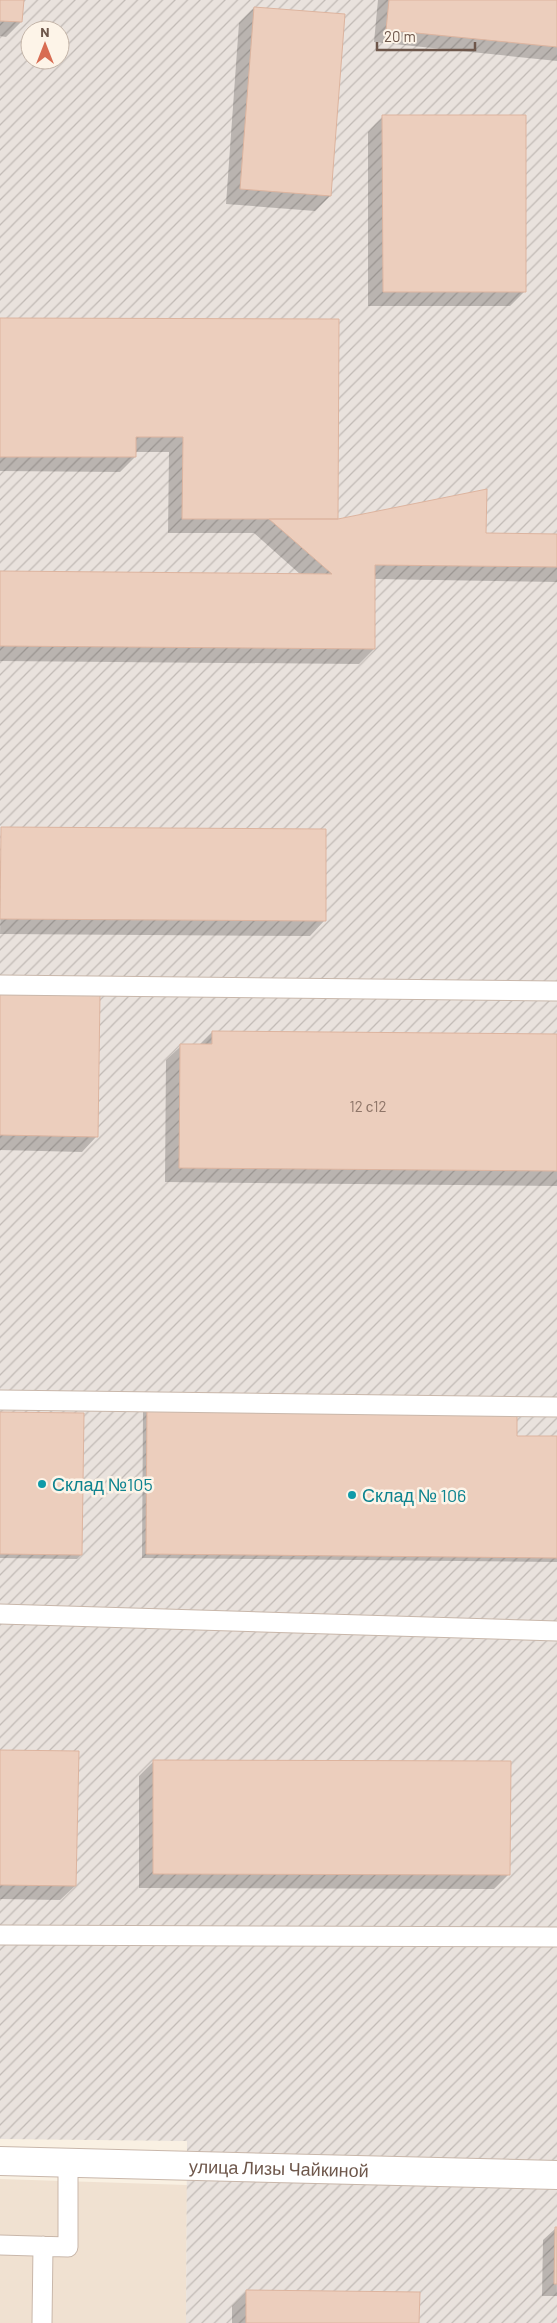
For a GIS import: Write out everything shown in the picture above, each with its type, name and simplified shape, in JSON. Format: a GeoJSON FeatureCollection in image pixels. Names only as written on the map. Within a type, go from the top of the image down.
{"type":"FeatureCollection","features":[{"type":"Feature","properties":{"kind":"street","name":"улица Лизы Чайкиной"},"geometry":{"type":"LineString","coordinates":[[0,2161],[557,2175]]}},
{"type":"Feature","properties":{"kind":"lane"},"geometry":{"type":"LineString","coordinates":[[0,985],[557,991]]}},
{"type":"Feature","properties":{"kind":"lane"},"geometry":{"type":"LineString","coordinates":[[0,1400],[557,1407]]}},
{"type":"Feature","properties":{"kind":"lane"},"geometry":{"type":"LineString","coordinates":[[0,1614],[557,1631]]}},
{"type":"Feature","properties":{"kind":"lane"},"geometry":{"type":"LineString","coordinates":[[0,1935],[557,1937]]}},
{"type":"Feature","properties":{"kind":"lane"},"geometry":{"type":"LineString","coordinates":[[0,2245],[68,2247],[68,2163]]}},
{"type":"Feature","properties":{"kind":"lane"},"geometry":{"type":"LineString","coordinates":[[42,2323],[43,2246]]}},
{"type":"Feature","properties":{"kind":"shaded area"},"geometry":{"type":"Polygon","coordinates":[[[0,0],[557,0],[557,2323],[186,2323],[187,2141],[0,2139],[0,0]]]}},
{"type":"Feature","properties":{"kind":"shaded area"},"geometry":{"type":"Polygon","coordinates":[[[0,2179],[187,2185],[186,2323],[0,2323],[0,2179]]]}},
{"type":"Feature","properties":{"kind":"building"},"geometry":{"type":"Polygon","coordinates":[[[0,0],[24,0],[22,20],[20,22],[0,21],[0,0]]]}},
{"type":"Feature","properties":{"kind":"building"},"geometry":{"type":"Polygon","coordinates":[[[389,0],[557,0],[557,47],[386,30],[389,0]]]}},
{"type":"Feature","properties":{"kind":"building"},"geometry":{"type":"Polygon","coordinates":[[[254,7],[345,14],[331,196],[240,189],[254,7]]]}},
{"type":"Feature","properties":{"kind":"building"},"geometry":{"type":"Polygon","coordinates":[[[382,115],[526,115],[526,292],[383,292],[382,115]]]}},
{"type":"Feature","properties":{"kind":"building"},"geometry":{"type":"Polygon","coordinates":[[[0,318],[339,319],[338,519],[182,519],[183,437],[136,437],[136,457],[0,457],[0,318]]]}},
{"type":"Feature","properties":{"kind":"building"},"geometry":{"type":"Polygon","coordinates":[[[487,489],[486,533],[557,534],[557,567],[375,565],[375,649],[0,646],[0,571],[332,574],[269,519],[338,519],[487,489]]]}},
{"type":"Feature","properties":{"kind":"building"},"geometry":{"type":"Polygon","coordinates":[[[1,827],[326,829],[326,921],[0,919],[1,827]]]}},
{"type":"Feature","properties":{"kind":"building"},"geometry":{"type":"Polygon","coordinates":[[[0,992],[100,994],[98,1137],[0,1135],[0,992]]]}},
{"type":"Feature","properties":{"kind":"building"},"geometry":{"type":"Polygon","coordinates":[[[212,1031],[557,1034],[557,1171],[179,1168],[180,1044],[212,1044],[212,1031]]]}},
{"type":"Feature","properties":{"kind":"building","name":"Склад № 106"},"geometry":{"type":"Polygon","coordinates":[[[147,1404],[517,1407],[517,1436],[557,1436],[557,1558],[146,1554],[147,1404]]]}},
{"type":"Feature","properties":{"kind":"building","name":"Склад №105"},"geometry":{"type":"Polygon","coordinates":[[[0,1412],[84,1413],[82,1555],[0,1554],[0,1412]]]}},
{"type":"Feature","properties":{"kind":"building"},"geometry":{"type":"Polygon","coordinates":[[[0,1750],[79,1751],[76,1886],[0,1885],[0,1750]]]}},
{"type":"Feature","properties":{"kind":"building"},"geometry":{"type":"Polygon","coordinates":[[[153,1760],[511,1761],[510,1875],[153,1874],[153,1760]]]}},
{"type":"Feature","properties":{"kind":"building"},"geometry":{"type":"Polygon","coordinates":[[[555,2227],[557,2227],[557,2284],[554,2284],[555,2227]]]}},
{"type":"Feature","properties":{"kind":"building"},"geometry":{"type":"Polygon","coordinates":[[[246,2290],[420,2292],[419,2323],[246,2323],[246,2290]]]}},
{"type":"Feature","properties":{"kind":"place","name":"Склад №105"},"geometry":{"type":"Point","coordinates":[42,1484]}},
{"type":"Feature","properties":{"kind":"place","name":"Склад № 106"},"geometry":{"type":"Point","coordinates":[352,1495]}}]}
